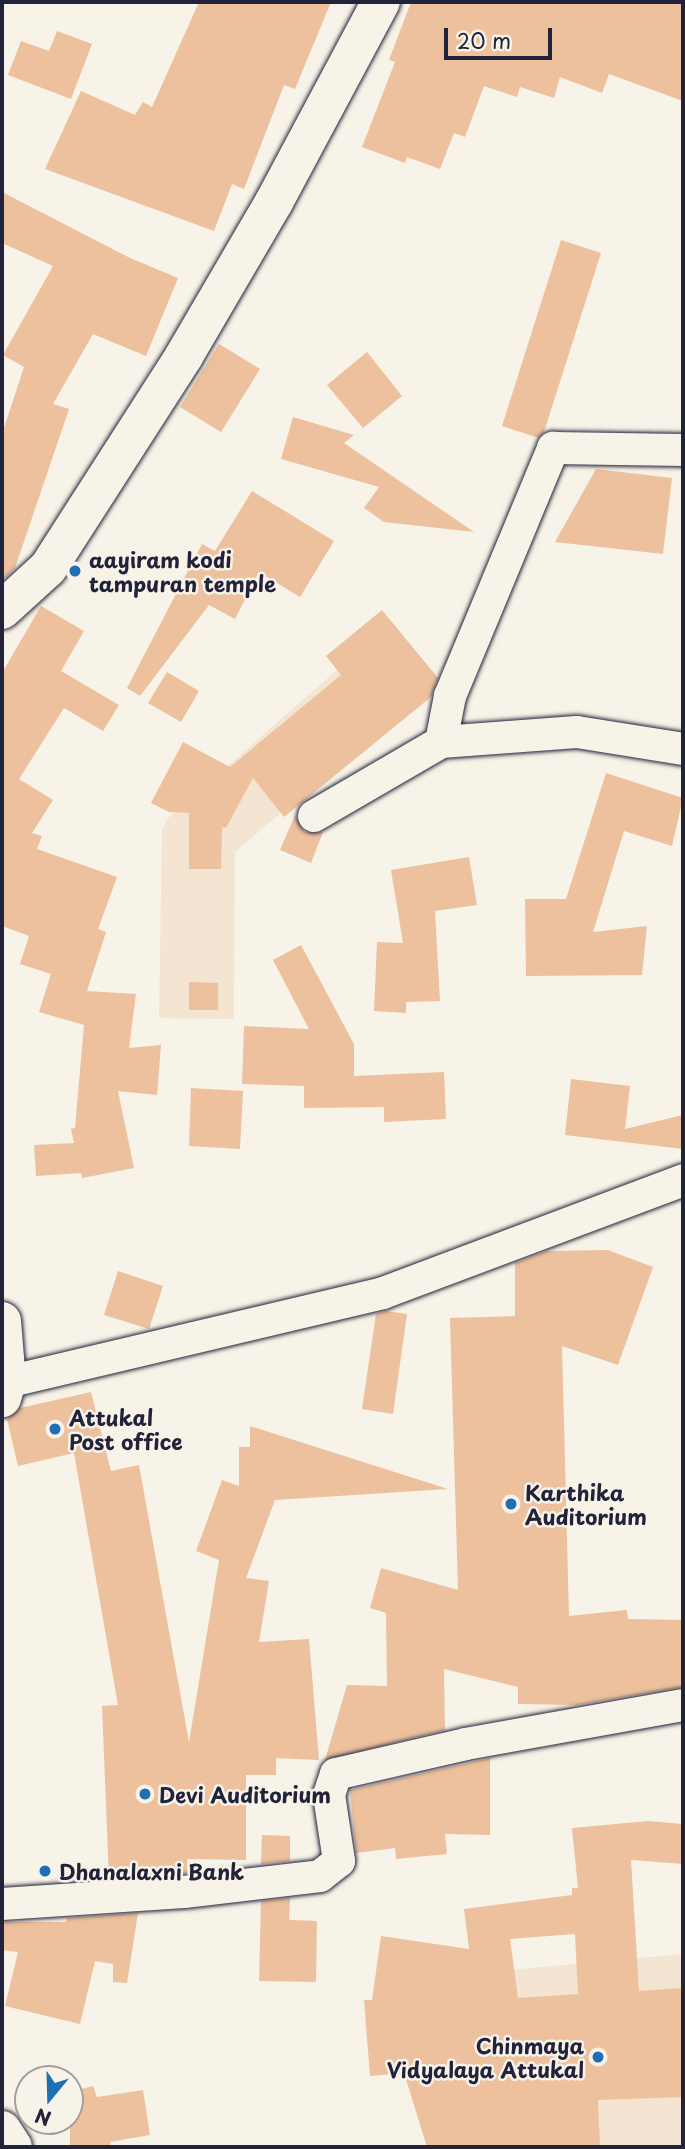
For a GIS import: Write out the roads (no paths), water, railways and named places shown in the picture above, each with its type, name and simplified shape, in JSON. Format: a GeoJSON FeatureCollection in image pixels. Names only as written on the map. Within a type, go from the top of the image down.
{"type":"FeatureCollection","features":[{"type":"Feature","properties":{"kind":"street"},"geometry":{"type":"LineString","coordinates":[[2,610],[48,568],[184,356],[274,202],[381,2]]}},
{"type":"Feature","properties":{"kind":"street"},"geometry":{"type":"LineString","coordinates":[[441,742],[450,695],[553,448],[683,450]]}},
{"type":"Feature","properties":{"kind":"street"},"geometry":{"type":"LineString","coordinates":[[314,816],[441,742],[576,732],[683,748]]}},
{"type":"Feature","properties":{"kind":"street"},"geometry":{"type":"LineString","coordinates":[[2,1321],[4,1390],[383,1293],[683,1180]]}},
{"type":"Feature","properties":{"kind":"street"},"geometry":{"type":"LineString","coordinates":[[2,1904],[184,1892],[320,1876],[339,1861],[330,1808],[336,1774],[466,1744],[683,1705]]}},
{"type":"Feature","properties":{"kind":"street"},"geometry":{"type":"LineString","coordinates":[[2,2130],[13,2147]]}},
{"type":"Feature","properties":{"kind":"place","name":"aayiram kodi tampuran temple"},"geometry":{"type":"Point","coordinates":[75,571]}},
{"type":"Feature","properties":{"kind":"place","name":"Attukal Post office"},"geometry":{"type":"Point","coordinates":[55,1429]}},
{"type":"Feature","properties":{"kind":"place","name":"Karthika Auditorium"},"geometry":{"type":"Point","coordinates":[511,1504]}},
{"type":"Feature","properties":{"kind":"place","name":"Devi Auditorium"},"geometry":{"type":"Point","coordinates":[145,1794]}},
{"type":"Feature","properties":{"kind":"place","name":"Dhanalaxni Bank"},"geometry":{"type":"Point","coordinates":[45,1871]}},
{"type":"Feature","properties":{"kind":"place","name":"Chinmaya Vidyalaya Attukal"},"geometry":{"type":"Point","coordinates":[598,2057]}}]}
